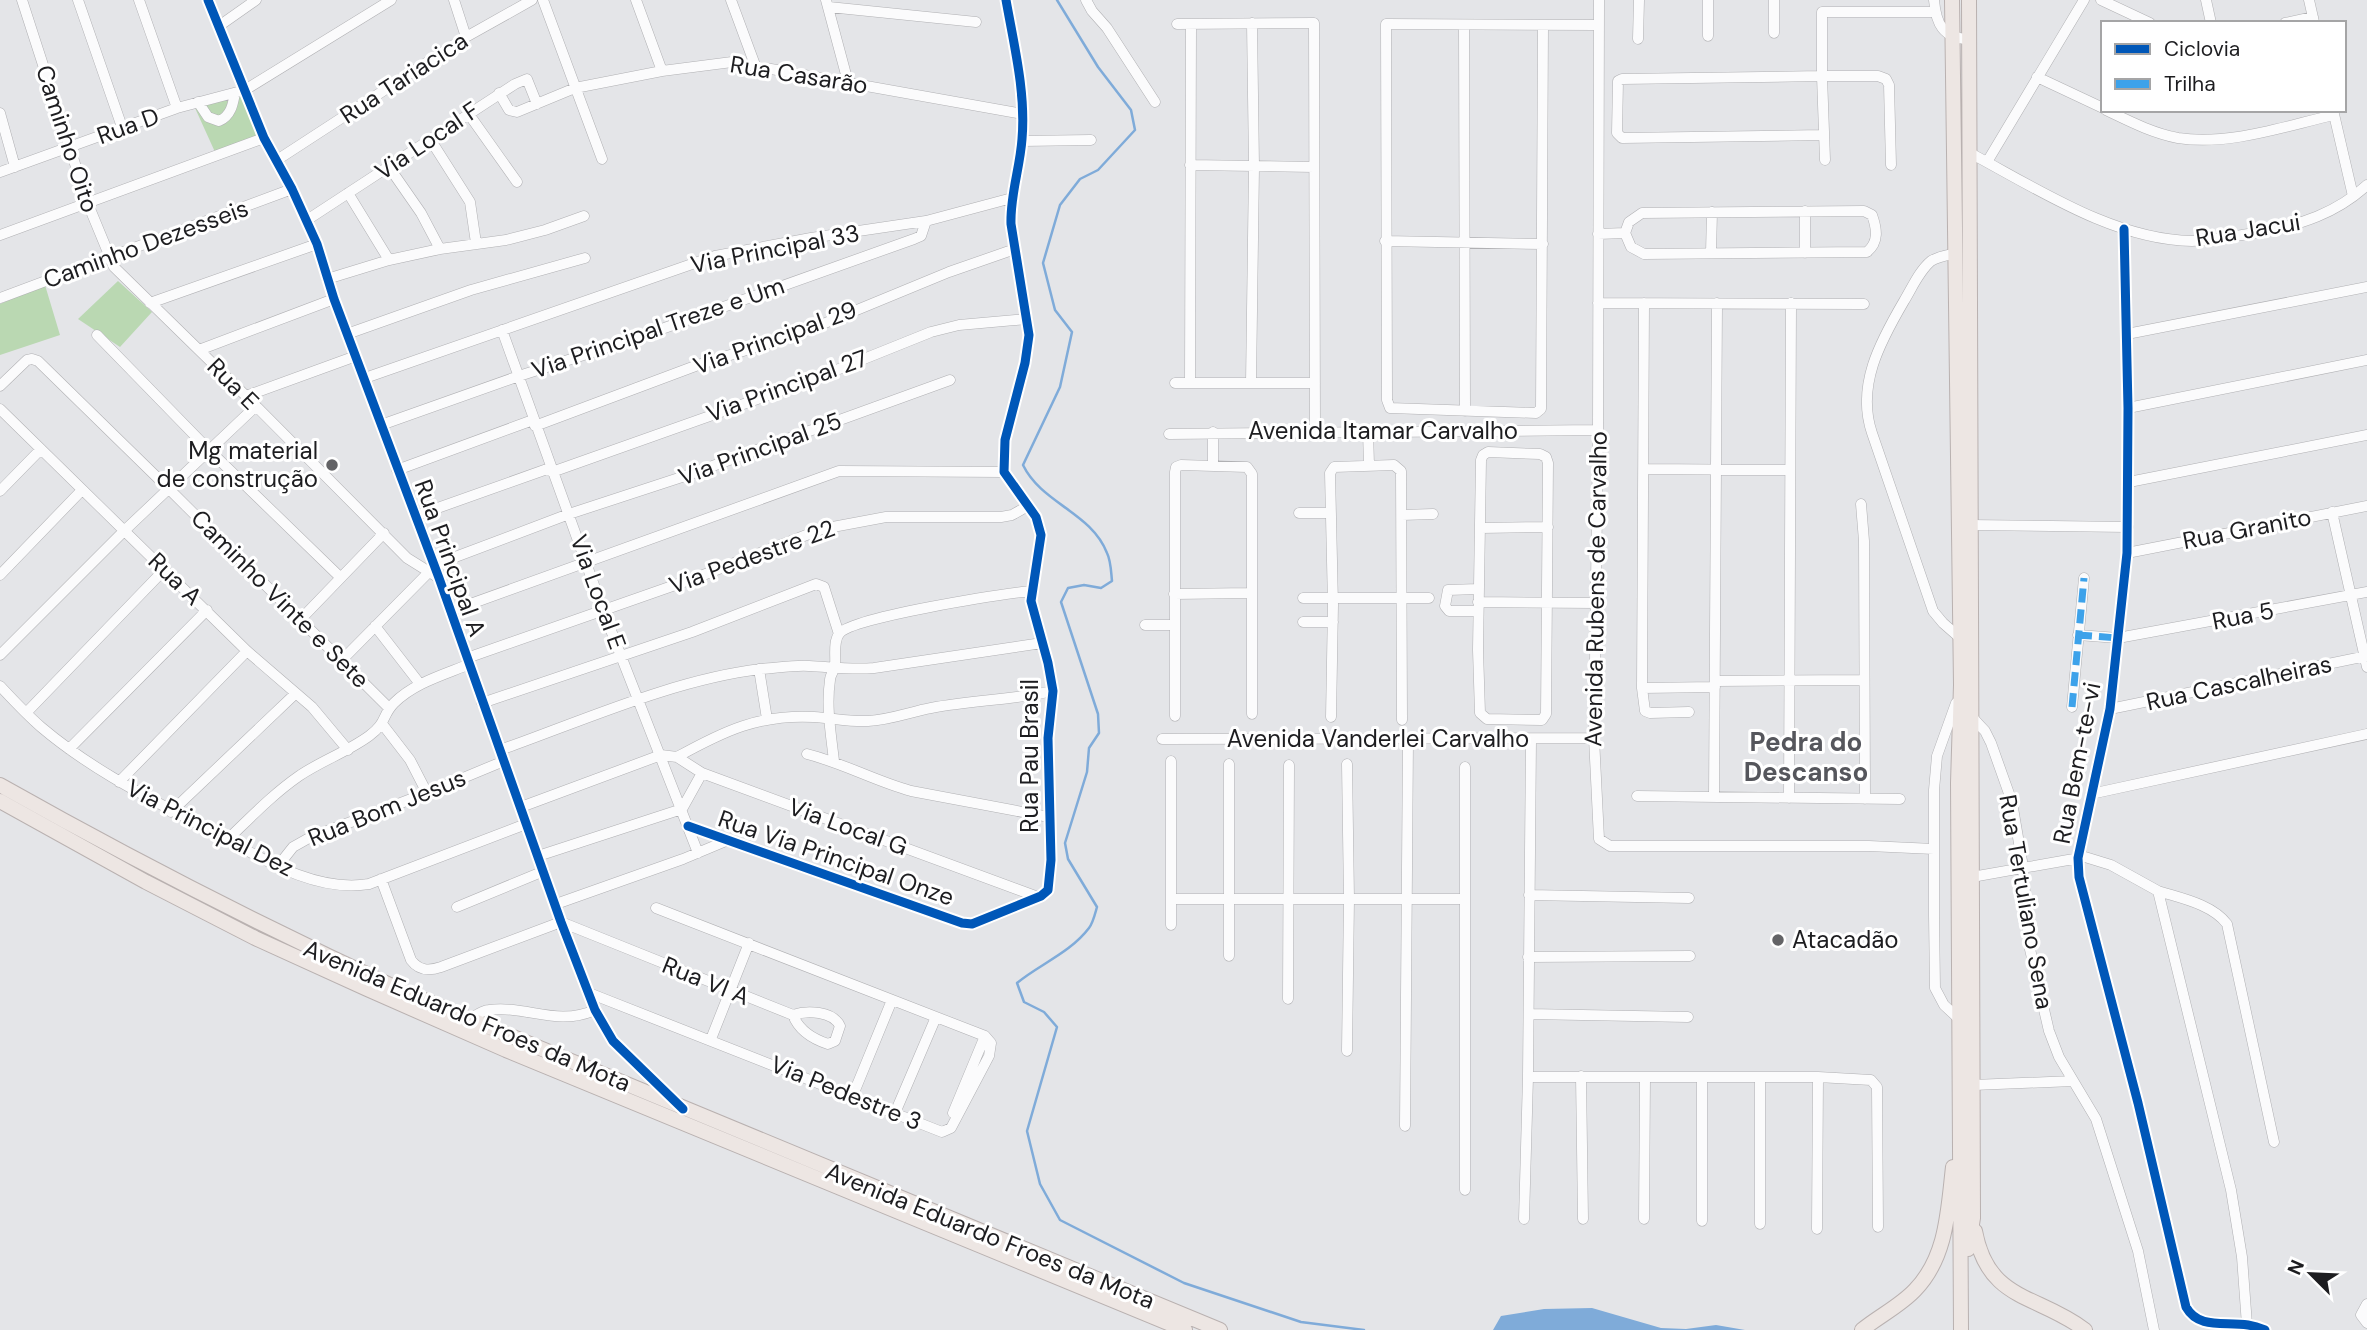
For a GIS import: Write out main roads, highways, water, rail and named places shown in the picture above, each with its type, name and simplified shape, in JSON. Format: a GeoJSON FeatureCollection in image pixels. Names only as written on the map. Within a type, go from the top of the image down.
{"type":"FeatureCollection","features":[{"type":"Feature","properties":{"kind":"highway"},"geometry":{"type":"LineString","coordinates":[[1952,0],[1961,685],[1958,783],[1961,1330]]}},
{"type":"Feature","properties":{"kind":"highway"},"geometry":{"type":"LineString","coordinates":[[1961,1296],[1973,1218],[1969,0]]}},
{"type":"Feature","properties":{"kind":"highway","name":"Avenida Eduardo Froes da Mota"},"geometry":{"type":"LineString","coordinates":[[0,785],[201,895],[318,953],[469,1020],[1220,1330]]}},
{"type":"Feature","properties":{"kind":"highway","name":"Avenida Eduardo Froes da Mota"},"geometry":{"type":"LineString","coordinates":[[0,801],[146,882],[255,938],[367,989],[506,1050],[1185,1330]]}},
{"type":"Feature","properties":{"kind":"highway"},"geometry":{"type":"LineString","coordinates":[[1862,1330],[1914,1291],[1934,1261],[1946,1228],[1961,1117]]}},
{"type":"Feature","properties":{"kind":"highway"},"geometry":{"type":"LineString","coordinates":[[1973,1218],[1979,1252],[1986,1267],[2003,1284],[2021,1296],[2085,1330]]}},
{"type":"Feature","properties":{"kind":"water"},"geometry":{"type":"Polygon","coordinates":[[[1592,1308],[1661,1328],[1686,1329],[1716,1325],[1745,1330],[1493,1330],[1501,1316],[1544,1309],[1592,1308]]]}},
{"type":"Feature","properties":{"kind":"waterway"},"geometry":{"type":"LineString","coordinates":[[1057,0],[1098,67],[1131,110],[1135,130],[1098,170],[1080,179],[1060,205],[1043,263],[1055,310],[1072,332],[1060,387],[1023,465],[1042,489],[1090,527],[1100,539],[1109,559],[1112,581],[1101,588],[1084,585],[1068,588],[1061,602],[1098,714],[1099,733],[1089,748],[1087,772],[1065,843],[1068,859],[1097,907],[1092,924],[1081,937],[1017,983],[1024,1002],[1044,1012],[1057,1027],[1027,1131],[1040,1184],[1060,1220],[1184,1283],[1301,1322],[1364,1330]]}},
{"type":"Feature","properties":{"kind":"place","name":"Mg material de construção"},"geometry":{"type":"Point","coordinates":[332,465]}},
{"type":"Feature","properties":{"kind":"place","name":"Atacadão"},"geometry":{"type":"Point","coordinates":[1778,940]}},
{"type":"Feature","properties":{"kind":"district","name":"Pedra do Descanso"},"geometry":{"type":"Point","coordinates":[1806,757]}}]}
